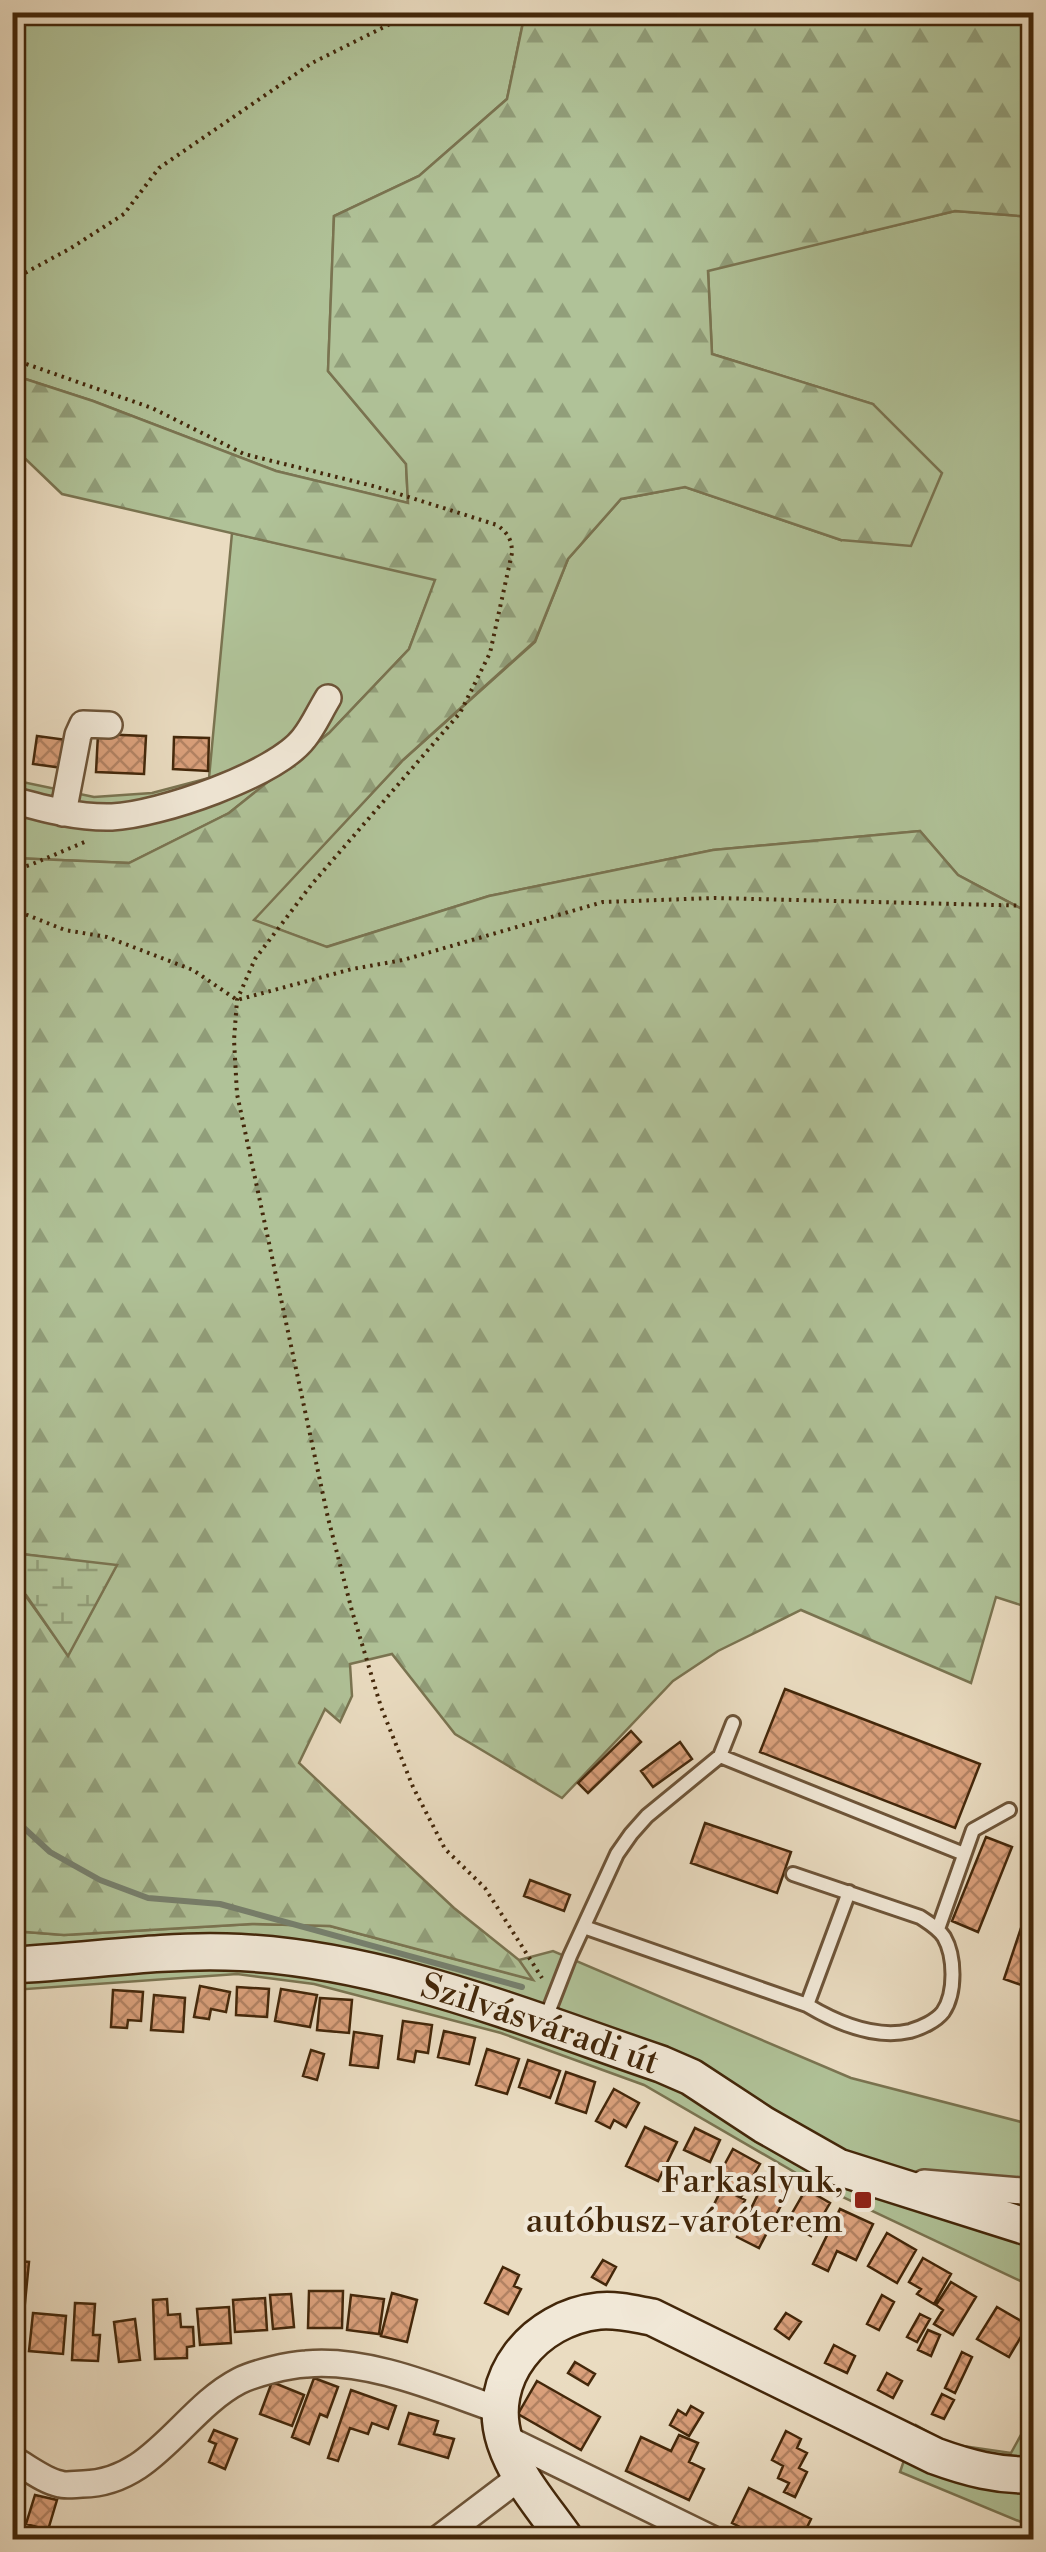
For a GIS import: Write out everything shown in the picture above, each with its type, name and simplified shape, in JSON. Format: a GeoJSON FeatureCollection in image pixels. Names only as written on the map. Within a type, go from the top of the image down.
{"type":"FeatureCollection","features":[{"type":"Feature","properties":{"kind":"main road","name":"Szilvásváradi út"},"geometry":{"type":"LineString","coordinates":[[12,1964],[227,1952],[357,1968],[549,2010],[691,2077],[838,2167],[1034,2229]]}},
{"type":"Feature","properties":{"kind":"main road"},"geometry":{"type":"LineString","coordinates":[[566,2540],[520,2477],[501,2424],[504,2382],[522,2352],[552,2324],[580,2314],[617,2311],[652,2317],[935,2456],[973,2470],[1034,2475]]}},
{"type":"Feature","properties":{"kind":"street"},"geometry":{"type":"LineString","coordinates":[[12,800],[63,814],[112,817],[178,804],[257,774],[302,741],[328,698]]}},
{"type":"Feature","properties":{"kind":"street"},"geometry":{"type":"LineString","coordinates":[[63,814],[78,736],[84,724],[109,725]]}},
{"type":"Feature","properties":{"kind":"street"},"geometry":{"type":"LineString","coordinates":[[868,2178],[1034,2192]]}},
{"type":"Feature","properties":{"kind":"street"},"geometry":{"type":"LineString","coordinates":[[12,2459],[58,2484],[117,2479],[240,2381],[305,2364],[340,2364],[402,2377],[501,2424],[714,2540]]}},
{"type":"Feature","properties":{"kind":"street"},"geometry":{"type":"LineString","coordinates":[[437,2540],[520,2477]]}},
{"type":"Feature","properties":{"kind":"lane"},"geometry":{"type":"LineString","coordinates":[[549,2010],[630,1834],[720,1756],[733,1723]]}},
{"type":"Feature","properties":{"kind":"lane"},"geometry":{"type":"LineString","coordinates":[[720,1756],[964,1854]]}},
{"type":"Feature","properties":{"kind":"lane"},"geometry":{"type":"LineString","coordinates":[[938,1929],[973,1830],[1009,1810]]}},
{"type":"Feature","properties":{"kind":"lane"},"geometry":{"type":"LineString","coordinates":[[584,1927],[807,2006],[828,2018],[878,2032],[914,2030],[943,2013],[952,1983],[946,1940],[938,1929],[920,1917],[793,1874]]}},
{"type":"Feature","properties":{"kind":"lane"},"geometry":{"type":"LineString","coordinates":[[807,2006],[850,1892]]}},
{"type":"Feature","properties":{"kind":"path"},"geometry":{"type":"LineString","coordinates":[[12,280],[124,214],[160,168],[312,63],[409,12]]}},
{"type":"Feature","properties":{"kind":"path"},"geometry":{"type":"LineString","coordinates":[[12,359],[152,408],[244,454],[377,488],[498,525],[512,542],[490,652],[460,713],[312,884],[255,959],[237,1000],[234,1040],[237,1094],[328,1518],[382,1708],[413,1788],[446,1849],[485,1888],[549,2010]]}},
{"type":"Feature","properties":{"kind":"path"},"geometry":{"type":"LineString","coordinates":[[12,870],[113,830],[112,817]]}},
{"type":"Feature","properties":{"kind":"path"},"geometry":{"type":"LineString","coordinates":[[12,910],[65,930],[107,937],[193,970],[237,1000],[352,969],[403,960],[604,902],[716,898],[1034,906]]}},
{"type":"Feature","properties":{"kind":"green space"},"geometry":{"type":"Polygon","coordinates":[[[13,13],[525,13],[507,99],[419,176],[334,216],[328,371],[406,464],[408,503],[276,471],[93,401],[13,375],[13,13]]]}},
{"type":"Feature","properties":{"kind":"green space"},"geometry":{"type":"Polygon","coordinates":[[[525,13],[1033,13],[1033,217],[955,211],[708,271],[712,354],[873,404],[942,473],[911,546],[841,540],[685,487],[621,499],[568,559],[535,641],[403,760],[254,920],[327,947],[489,896],[713,850],[920,831],[958,875],[1033,915],[1033,1609],[996,1597],[971,1683],[801,1610],[718,1651],[673,1681],[562,1798],[455,1734],[392,1654],[350,1664],[352,1696],[340,1722],[325,1709],[299,1763],[454,1908],[519,1960],[533,1980],[330,1926],[252,1924],[64,1935],[13,1931],[13,1594],[25,1595],[68,1655],[116,1566],[13,1553],[13,858],[129,863],[229,813],[329,733],[409,649],[435,580],[62,494],[13,447],[13,375],[93,401],[276,471],[408,503],[406,464],[328,371],[334,216],[419,176],[507,99],[525,13]]]}},
{"type":"Feature","properties":{"kind":"green space"},"geometry":{"type":"Polygon","coordinates":[[[955,211],[1033,217],[1033,915],[958,875],[920,831],[713,850],[489,896],[326,947],[253,920],[403,760],[535,642],[568,559],[621,499],[685,487],[841,540],[873,404],[712,354],[708,270],[955,211]]]}},
{"type":"Feature","properties":{"kind":"green space"},"geometry":{"type":"Polygon","coordinates":[[[232,533],[436,579],[409,649],[329,733],[229,813],[129,863],[13,858],[13,780],[94,797],[152,793],[209,778],[232,533]]]}},
{"type":"Feature","properties":{"kind":"green space"},"geometry":{"type":"Polygon","coordinates":[[[13,1553],[117,1565],[68,1656],[26,1595],[13,1594],[13,1553]]]}},
{"type":"Feature","properties":{"kind":"green space"},"geometry":{"type":"Polygon","coordinates":[[[252,1924],[330,1926],[531,1979],[519,1960],[553,1951],[851,2078],[1033,2125],[1033,2287],[815,2184],[644,2085],[501,2033],[314,1984],[237,1974],[13,1990],[13,1931],[64,1935],[252,1924]]]}},
{"type":"Feature","properties":{"kind":"green space"},"geometry":{"type":"Polygon","coordinates":[[[1033,2413],[1033,2527],[900,2472],[916,2425],[949,2444],[1011,2453],[1033,2413]]]}},
{"type":"Feature","properties":{"kind":"building"},"geometry":{"type":"Polygon","coordinates":[[[12,673],[21,673],[12,758],[12,673]]]}},
{"type":"Feature","properties":{"kind":"building"},"geometry":{"type":"Polygon","coordinates":[[[98,734],[146,736],[144,774],[96,772],[98,734]]]}},
{"type":"Feature","properties":{"kind":"building"},"geometry":{"type":"Polygon","coordinates":[[[37,736],[67,740],[63,768],[33,764],[37,736]]]}},
{"type":"Feature","properties":{"kind":"building"},"geometry":{"type":"Polygon","coordinates":[[[174,737],[209,738],[208,771],[173,769],[174,737]]]}},
{"type":"Feature","properties":{"kind":"building"},"geometry":{"type":"Polygon","coordinates":[[[785,1689],[980,1764],[955,1828],[760,1752],[785,1689]]]}},
{"type":"Feature","properties":{"kind":"building"},"geometry":{"type":"Polygon","coordinates":[[[631,1731],[641,1742],[588,1793],[578,1783],[631,1731]]]}},
{"type":"Feature","properties":{"kind":"building"},"geometry":{"type":"Polygon","coordinates":[[[680,1742],[692,1759],[653,1787],[641,1771],[680,1742]]]}},
{"type":"Feature","properties":{"kind":"building"},"geometry":{"type":"Polygon","coordinates":[[[705,1823],[791,1852],[777,1893],[691,1863],[705,1823]]]}},
{"type":"Feature","properties":{"kind":"building"},"geometry":{"type":"Polygon","coordinates":[[[986,1837],[1012,1847],[978,1932],[952,1921],[986,1837]]]}},
{"type":"Feature","properties":{"kind":"building"},"geometry":{"type":"Polygon","coordinates":[[[530,1880],[570,1895],[564,1911],[524,1896],[530,1880]]]}},
{"type":"Feature","properties":{"kind":"building"},"geometry":{"type":"Polygon","coordinates":[[[1024,1919],[1034,1922],[1033,1989],[1004,1979],[1024,1919]]]}},
{"type":"Feature","properties":{"kind":"building"},"geometry":{"type":"Polygon","coordinates":[[[200,1986],[230,1992],[226,2012],[211,2009],[209,2019],[194,2017],[200,1986]]]}},
{"type":"Feature","properties":{"kind":"building"},"geometry":{"type":"Polygon","coordinates":[[[237,1987],[269,1989],[267,2017],[236,2015],[237,1987]]]}},
{"type":"Feature","properties":{"kind":"building"},"geometry":{"type":"Polygon","coordinates":[[[281,1989],[317,1995],[310,2027],[275,2021],[281,1989]]]}},
{"type":"Feature","properties":{"kind":"building"},"geometry":{"type":"Polygon","coordinates":[[[113,1990],[143,1992],[141,2021],[128,2020],[127,2028],[111,2027],[113,1990]]]}},
{"type":"Feature","properties":{"kind":"building"},"geometry":{"type":"Polygon","coordinates":[[[154,1995],[185,1998],[183,2032],[151,2030],[154,1995]]]}},
{"type":"Feature","properties":{"kind":"building"},"geometry":{"type":"Polygon","coordinates":[[[320,1998],[352,2000],[349,2033],[317,2030],[320,1998]]]}},
{"type":"Feature","properties":{"kind":"building"},"geometry":{"type":"Polygon","coordinates":[[[403,2021],[432,2025],[428,2053],[416,2051],[414,2062],[398,2059],[403,2021]]]}},
{"type":"Feature","properties":{"kind":"building"},"geometry":{"type":"Polygon","coordinates":[[[444,2031],[475,2038],[469,2064],[438,2057],[444,2031]]]}},
{"type":"Feature","properties":{"kind":"building"},"geometry":{"type":"Polygon","coordinates":[[[354,2032],[382,2036],[378,2068],[350,2065],[354,2032]]]}},
{"type":"Feature","properties":{"kind":"building"},"geometry":{"type":"Polygon","coordinates":[[[487,2049],[519,2059],[507,2094],[476,2085],[487,2049]]]}},
{"type":"Feature","properties":{"kind":"building"},"geometry":{"type":"Polygon","coordinates":[[[311,2050],[324,2054],[317,2080],[303,2076],[311,2050]]]}},
{"type":"Feature","properties":{"kind":"building"},"geometry":{"type":"Polygon","coordinates":[[[528,2060],[560,2071],[550,2098],[519,2087],[528,2060]]]}},
{"type":"Feature","properties":{"kind":"building"},"geometry":{"type":"Polygon","coordinates":[[[566,2072],[595,2082],[586,2113],[556,2103],[566,2072]]]}},
{"type":"Feature","properties":{"kind":"building"},"geometry":{"type":"Polygon","coordinates":[[[614,2089],[639,2103],[626,2127],[614,2120],[610,2128],[596,2121],[614,2089]]]}},
{"type":"Feature","properties":{"kind":"building"},"geometry":{"type":"Polygon","coordinates":[[[645,2127],[677,2142],[658,2181],[626,2166],[645,2127]]]}},
{"type":"Feature","properties":{"kind":"building"},"geometry":{"type":"Polygon","coordinates":[[[695,2128],[720,2140],[710,2162],[684,2150],[695,2128]]]}},
{"type":"Feature","properties":{"kind":"building"},"geometry":{"type":"Polygon","coordinates":[[[733,2149],[760,2164],[741,2197],[715,2182],[733,2149]]]}},
{"type":"Feature","properties":{"kind":"building"},"geometry":{"type":"Polygon","coordinates":[[[769,2172],[792,2184],[759,2248],[737,2237],[769,2172]]]}},
{"type":"Feature","properties":{"kind":"building"},"geometry":{"type":"Polygon","coordinates":[[[722,2188],[745,2200],[729,2233],[706,2221],[722,2188]]]}},
{"type":"Feature","properties":{"kind":"building"},"geometry":{"type":"Polygon","coordinates":[[[806,2189],[830,2203],[811,2236],[787,2222],[806,2189]]]}},
{"type":"Feature","properties":{"kind":"building"},"geometry":{"type":"Polygon","coordinates":[[[840,2209],[873,2224],[856,2260],[837,2251],[828,2271],[813,2264],[840,2209]]]}},
{"type":"Feature","properties":{"kind":"building"},"geometry":{"type":"Polygon","coordinates":[[[887,2233],[916,2250],[897,2283],[868,2266],[887,2233]]]}},
{"type":"Feature","properties":{"kind":"building"},"geometry":{"type":"Polygon","coordinates":[[[12,2249],[19,2250],[18,2261],[29,2262],[22,2333],[12,2332],[12,2249]]]}},
{"type":"Feature","properties":{"kind":"building"},"geometry":{"type":"Polygon","coordinates":[[[923,2258],[951,2274],[934,2304],[917,2294],[921,2289],[909,2282],[923,2258]]]}},
{"type":"Feature","properties":{"kind":"building"},"geometry":{"type":"Polygon","coordinates":[[[603,2260],[616,2267],[606,2285],[592,2277],[603,2260]]]}},
{"type":"Feature","properties":{"kind":"building"},"geometry":{"type":"Polygon","coordinates":[[[503,2267],[519,2275],[514,2286],[521,2289],[508,2314],[485,2303],[503,2267]]]}},
{"type":"Feature","properties":{"kind":"building"},"geometry":{"type":"Polygon","coordinates":[[[951,2282],[976,2297],[953,2335],[934,2324],[943,2310],[936,2305],[951,2282]]]}},
{"type":"Feature","properties":{"kind":"building"},"geometry":{"type":"Polygon","coordinates":[[[309,2291],[343,2291],[342,2328],[308,2328],[309,2291]]]}},
{"type":"Feature","properties":{"kind":"building"},"geometry":{"type":"Polygon","coordinates":[[[392,2293],[417,2300],[407,2342],[381,2336],[392,2293]]]}},
{"type":"Feature","properties":{"kind":"building"},"geometry":{"type":"Polygon","coordinates":[[[291,2294],[294,2327],[273,2329],[270,2295],[291,2294]]]}},
{"type":"Feature","properties":{"kind":"building"},"geometry":{"type":"Polygon","coordinates":[[[351,2295],[384,2299],[379,2334],[347,2330],[351,2295]]]}},
{"type":"Feature","properties":{"kind":"building"},"geometry":{"type":"Polygon","coordinates":[[[882,2295],[894,2302],[879,2330],[867,2324],[882,2295]]]}},
{"type":"Feature","properties":{"kind":"building"},"geometry":{"type":"Polygon","coordinates":[[[265,2298],[267,2330],[235,2332],[233,2300],[265,2298]]]}},
{"type":"Feature","properties":{"kind":"building"},"geometry":{"type":"Polygon","coordinates":[[[167,2299],[168,2315],[180,2314],[181,2327],[193,2327],[194,2346],[187,2347],[187,2358],[155,2359],[153,2300],[167,2299]]]}},
{"type":"Feature","properties":{"kind":"building"},"geometry":{"type":"Polygon","coordinates":[[[75,2303],[95,2304],[93,2335],[100,2335],[98,2361],[72,2360],[75,2303]]]}},
{"type":"Feature","properties":{"kind":"building"},"geometry":{"type":"Polygon","coordinates":[[[229,2307],[231,2343],[200,2345],[197,2309],[229,2307]]]}},
{"type":"Feature","properties":{"kind":"building"},"geometry":{"type":"Polygon","coordinates":[[[997,2307],[1028,2325],[1009,2357],[977,2339],[997,2307]]]}},
{"type":"Feature","properties":{"kind":"building"},"geometry":{"type":"Polygon","coordinates":[[[33,2313],[66,2316],[63,2354],[29,2351],[33,2313]]]}},
{"type":"Feature","properties":{"kind":"building"},"geometry":{"type":"Polygon","coordinates":[[[786,2313],[801,2322],[789,2339],[775,2329],[786,2313]]]}},
{"type":"Feature","properties":{"kind":"building"},"geometry":{"type":"Polygon","coordinates":[[[920,2314],[930,2319],[917,2342],[907,2337],[920,2314]]]}},
{"type":"Feature","properties":{"kind":"building"},"geometry":{"type":"Polygon","coordinates":[[[135,2319],[140,2360],[119,2362],[114,2322],[135,2319]]]}},
{"type":"Feature","properties":{"kind":"building"},"geometry":{"type":"Polygon","coordinates":[[[928,2330],[940,2335],[931,2356],[918,2350],[928,2330]]]}},
{"type":"Feature","properties":{"kind":"building"},"geometry":{"type":"Polygon","coordinates":[[[834,2345],[855,2356],[847,2373],[825,2363],[834,2345]]]}},
{"type":"Feature","properties":{"kind":"building"},"geometry":{"type":"Polygon","coordinates":[[[962,2352],[972,2357],[955,2393],[945,2388],[962,2352]]]}},
{"type":"Feature","properties":{"kind":"building"},"geometry":{"type":"Polygon","coordinates":[[[575,2362],[595,2374],[588,2385],[568,2373],[575,2362]]]}},
{"type":"Feature","properties":{"kind":"building"},"geometry":{"type":"Polygon","coordinates":[[[887,2373],[902,2381],[893,2398],[878,2390],[887,2373]]]}},
{"type":"Feature","properties":{"kind":"building"},"geometry":{"type":"Polygon","coordinates":[[[314,2378],[338,2387],[327,2417],[320,2414],[309,2444],[292,2437],[314,2378]]]}},
{"type":"Feature","properties":{"kind":"building"},"geometry":{"type":"Polygon","coordinates":[[[537,2381],[600,2417],[581,2450],[518,2414],[537,2381]]]}},
{"type":"Feature","properties":{"kind":"building"},"geometry":{"type":"Polygon","coordinates":[[[272,2382],[304,2395],[292,2426],[260,2414],[272,2382]]]}},
{"type":"Feature","properties":{"kind":"building"},"geometry":{"type":"Polygon","coordinates":[[[351,2390],[396,2406],[388,2429],[372,2423],[368,2434],[350,2428],[338,2461],[328,2458],[351,2390]]]}},
{"type":"Feature","properties":{"kind":"building"},"geometry":{"type":"Polygon","coordinates":[[[942,2394],[954,2400],[944,2419],[932,2414],[942,2394]]]}},
{"type":"Feature","properties":{"kind":"building"},"geometry":{"type":"Polygon","coordinates":[[[691,2406],[703,2413],[689,2436],[670,2425],[678,2410],[686,2415],[691,2406]]]}},
{"type":"Feature","properties":{"kind":"building"},"geometry":{"type":"Polygon","coordinates":[[[409,2413],[438,2421],[434,2434],[454,2439],[448,2458],[399,2444],[409,2413]]]}},
{"type":"Feature","properties":{"kind":"building"},"geometry":{"type":"Polygon","coordinates":[[[214,2430],[237,2439],[225,2469],[209,2462],[216,2444],[209,2441],[214,2430]]]}},
{"type":"Feature","properties":{"kind":"building"},"geometry":{"type":"Polygon","coordinates":[[[786,2431],[801,2439],[797,2448],[807,2453],[799,2468],[807,2472],[795,2497],[784,2492],[789,2483],[778,2478],[783,2466],[772,2460],[786,2431]]]}},
{"type":"Feature","properties":{"kind":"building"},"geometry":{"type":"Polygon","coordinates":[[[679,2435],[698,2443],[689,2462],[704,2469],[689,2500],[626,2471],[641,2437],[671,2451],[679,2435]]]}},
{"type":"Feature","properties":{"kind":"building"},"geometry":{"type":"Polygon","coordinates":[[[749,2488],[811,2519],[801,2540],[766,2540],[732,2523],[749,2488]]]}},
{"type":"Feature","properties":{"kind":"building"},"geometry":{"type":"Polygon","coordinates":[[[35,2495],[57,2500],[48,2530],[26,2524],[35,2495]]]}},
{"type":"Feature","properties":{"kind":"waterway"},"geometry":{"type":"LineString","coordinates":[[12,1817],[50,1852],[100,1880],[148,1898],[220,1904],[522,1987]]}},
{"type":"Feature","properties":{"kind":"place","name":"Farkaslyuk, autóbusz-váróterem"},"geometry":{"type":"Point","coordinates":[863,2200]}}]}
